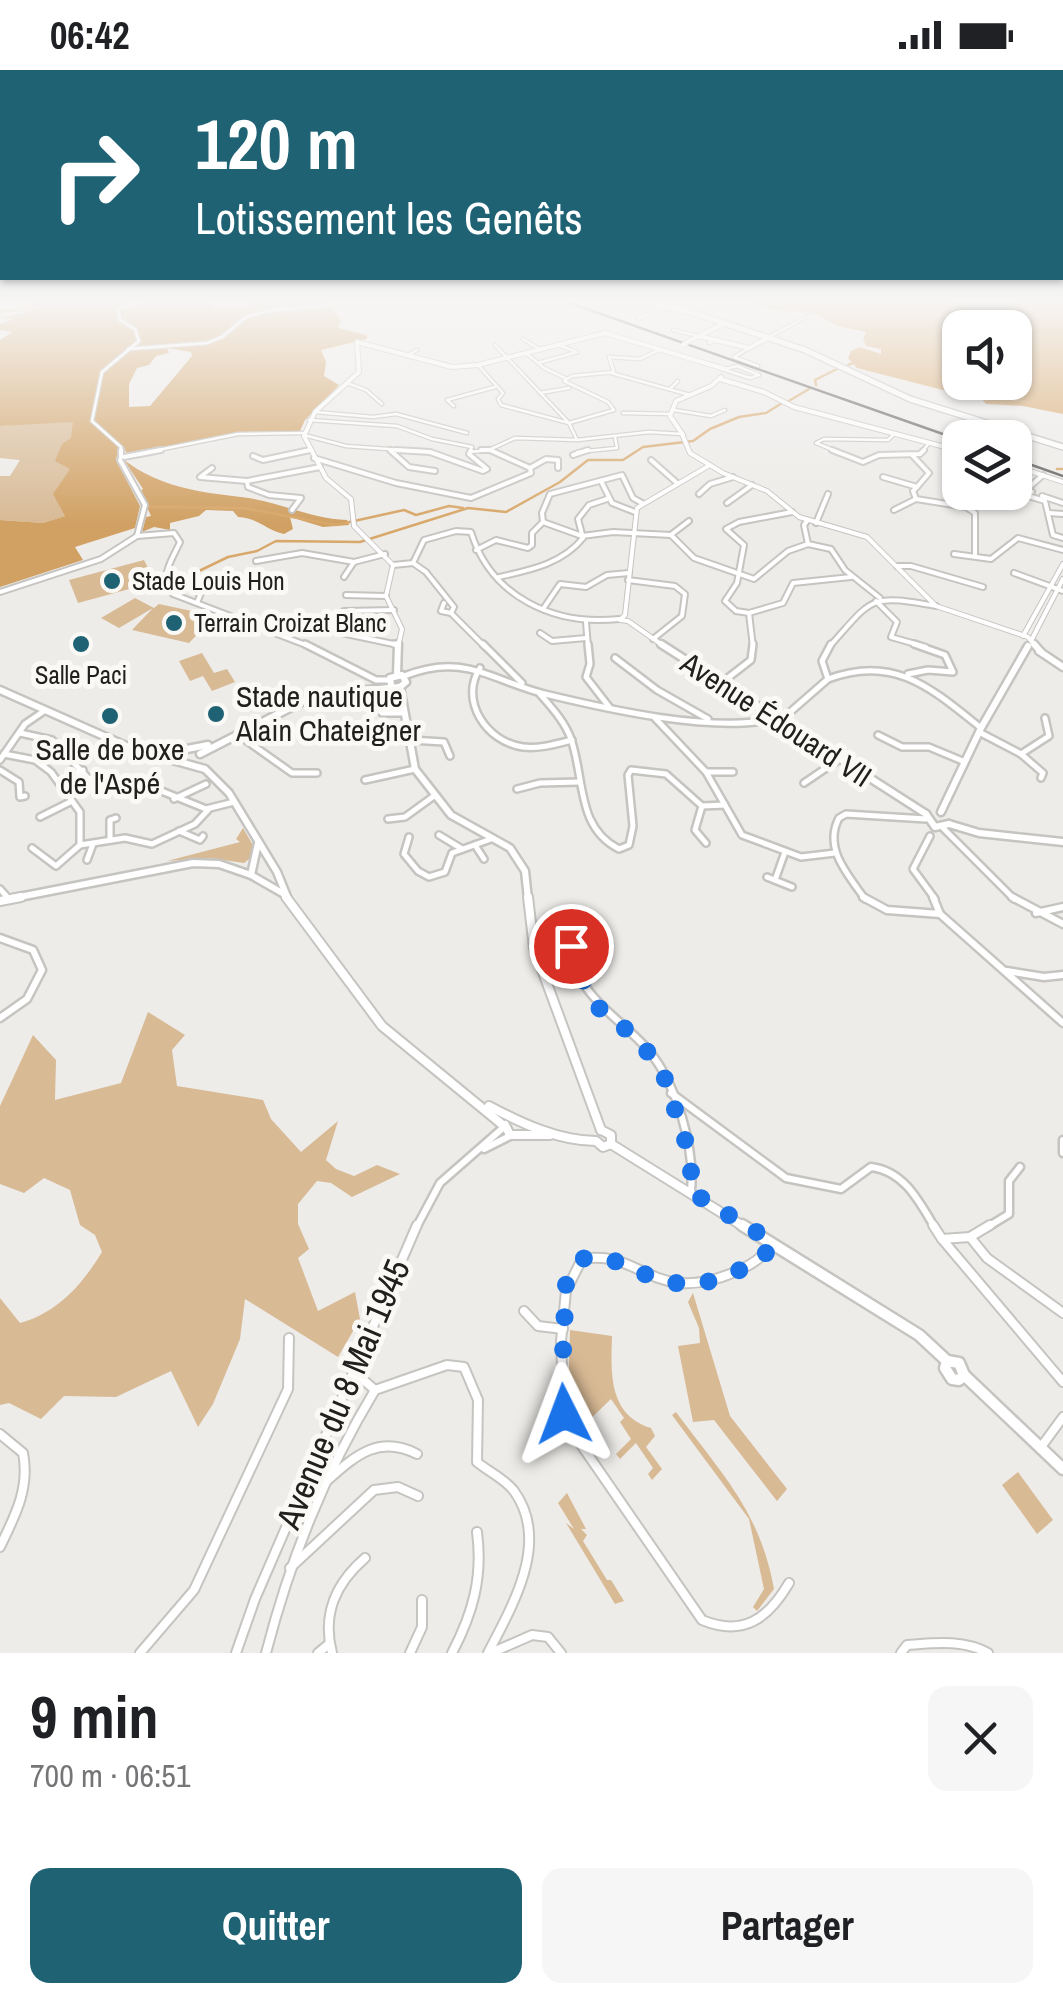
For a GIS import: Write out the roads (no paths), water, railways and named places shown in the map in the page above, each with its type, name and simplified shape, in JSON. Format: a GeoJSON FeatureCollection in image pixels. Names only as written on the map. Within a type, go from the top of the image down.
{"type":"FeatureCollection","features":[{"type":"Feature","properties":{"kind":"main road"},"geometry":{"type":"LineString","coordinates":[[858,375],[910,399],[1063,447]]}},
{"type":"Feature","properties":{"kind":"street"},"geometry":{"type":"LineString","coordinates":[[103,375],[98,385],[98,409],[92,421],[122,447],[122,458],[146,505],[137,536]]}},
{"type":"Feature","properties":{"kind":"street"},"geometry":{"type":"LineString","coordinates":[[186,761],[195,753],[309,698],[373,684],[406,682],[400,676],[398,644],[402,629],[386,596],[393,565],[354,526],[350,498],[328,481],[304,434],[315,412],[356,375]]}},
{"type":"Feature","properties":{"kind":"street"},"geometry":{"type":"LineString","coordinates":[[486,375],[503,393],[498,400],[500,405],[568,423],[614,410],[608,402],[563,383],[566,379]]}},
{"type":"Feature","properties":{"kind":"street"},"geometry":{"type":"LineString","coordinates":[[523,375],[568,423],[578,440]]}},
{"type":"Feature","properties":{"kind":"street"},"geometry":{"type":"LineString","coordinates":[[559,375],[566,379],[597,375]]}},
{"type":"Feature","properties":{"kind":"street"},"geometry":{"type":"LineString","coordinates":[[618,375],[690,395]]}},
{"type":"Feature","properties":{"kind":"street"},"geometry":{"type":"LineString","coordinates":[[719,375],[676,401],[672,412],[686,448],[807,521],[862,534],[936,606]]}},
{"type":"Feature","properties":{"kind":"street"},"geometry":{"type":"LineString","coordinates":[[729,375],[782,402],[942,446]]}},
{"type":"Feature","properties":{"kind":"street"},"geometry":{"type":"LineString","coordinates":[[670,389],[678,381]]}},
{"type":"Feature","properties":{"kind":"street"},"geometry":{"type":"LineString","coordinates":[[347,382],[366,390],[382,404]]}},
{"type":"Feature","properties":{"kind":"street"},"geometry":{"type":"LineString","coordinates":[[454,406],[447,400],[495,387]]}},
{"type":"Feature","properties":{"kind":"street"},"geometry":{"type":"LineString","coordinates":[[540,393],[572,388]]}},
{"type":"Feature","properties":{"kind":"street"},"geometry":{"type":"LineString","coordinates":[[623,413],[710,416],[725,410]]}},
{"type":"Feature","properties":{"kind":"street"},"geometry":{"type":"LineString","coordinates":[[315,412],[373,417],[396,414],[467,433]]}},
{"type":"Feature","properties":{"kind":"street"},"geometry":{"type":"LineString","coordinates":[[309,420],[397,426],[432,440],[490,450],[530,468]]}},
{"type":"Feature","properties":{"kind":"street"},"geometry":{"type":"LineString","coordinates":[[887,432],[892,425]]}},
{"type":"Feature","properties":{"kind":"street"},"geometry":{"type":"LineString","coordinates":[[490,450],[515,438],[578,440],[649,432],[682,434]]}},
{"type":"Feature","properties":{"kind":"street"},"geometry":{"type":"LineString","coordinates":[[122,458],[238,434],[304,434],[346,446],[430,452],[485,470],[469,454],[474,448]]}},
{"type":"Feature","properties":{"kind":"street"},"geometry":{"type":"LineString","coordinates":[[894,434],[888,440],[817,441],[819,446],[868,462],[879,455],[920,454],[929,443]]}},
{"type":"Feature","properties":{"kind":"street"},"geometry":{"type":"LineString","coordinates":[[573,455],[580,450],[618,448],[614,437]]}},
{"type":"Feature","properties":{"kind":"street"},"geometry":{"type":"LineString","coordinates":[[386,447],[409,466],[435,471]]}},
{"type":"Feature","properties":{"kind":"street"},"geometry":{"type":"LineString","coordinates":[[253,456],[263,460],[310,450]]}},
{"type":"Feature","properties":{"kind":"street"},"geometry":{"type":"LineString","coordinates":[[912,455],[929,473],[913,491],[916,499]]}},
{"type":"Feature","properties":{"kind":"street"},"geometry":{"type":"LineString","coordinates":[[314,458],[396,483],[471,498],[502,487],[546,459],[558,460],[558,468]]}},
{"type":"Feature","properties":{"kind":"street"},"geometry":{"type":"LineString","coordinates":[[843,463],[850,458]]}},
{"type":"Feature","properties":{"kind":"street"},"geometry":{"type":"LineString","coordinates":[[651,460],[677,482]]}},
{"type":"Feature","properties":{"kind":"street"},"geometry":{"type":"LineString","coordinates":[[413,563],[424,540],[471,532],[476,550],[499,577],[524,600],[555,618],[586,622],[624,619],[634,512],[642,503],[708,464]]}},
{"type":"Feature","properties":{"kind":"street"},"geometry":{"type":"LineString","coordinates":[[212,468],[200,476],[246,481],[320,467]]}},
{"type":"Feature","properties":{"kind":"street"},"geometry":{"type":"LineString","coordinates":[[1032,471],[1063,482]]}},
{"type":"Feature","properties":{"kind":"street"},"geometry":{"type":"LineString","coordinates":[[476,550],[496,540],[528,548],[532,545],[532,533],[544,522],[544,506],[550,494],[589,479],[622,475],[633,498],[642,503]]}},
{"type":"Feature","properties":{"kind":"street"},"geometry":{"type":"LineString","coordinates":[[1044,475],[1027,489],[1063,503]]}},
{"type":"Feature","properties":{"kind":"street"},"geometry":{"type":"LineString","coordinates":[[883,477],[917,487]]}},
{"type":"Feature","properties":{"kind":"street"},"geometry":{"type":"LineString","coordinates":[[698,494],[710,484],[732,478]]}},
{"type":"Feature","properties":{"kind":"street"},"geometry":{"type":"LineString","coordinates":[[601,480],[608,499],[634,512]]}},
{"type":"Feature","properties":{"kind":"street"},"geometry":{"type":"LineString","coordinates":[[246,481],[248,487],[258,492],[301,498],[292,510]]}},
{"type":"Feature","properties":{"kind":"street"},"geometry":{"type":"LineString","coordinates":[[726,503],[752,485]]}},
{"type":"Feature","properties":{"kind":"street"},"geometry":{"type":"LineString","coordinates":[[816,523],[828,494]]}},
{"type":"Feature","properties":{"kind":"street"},"geometry":{"type":"LineString","coordinates":[[1032,497],[1045,501],[1053,535],[1063,538]]}},
{"type":"Feature","properties":{"kind":"street"},"geometry":{"type":"LineString","coordinates":[[499,577],[542,566],[570,552],[580,544],[582,536],[578,519],[589,505],[608,499]]}},
{"type":"Feature","properties":{"kind":"street"},"geometry":{"type":"LineString","coordinates":[[894,510],[916,499],[973,511],[977,527],[975,555]]}},
{"type":"Feature","properties":{"kind":"street"},"geometry":{"type":"LineString","coordinates":[[792,512],[739,522],[726,529],[744,542],[738,574],[725,601],[736,611],[749,613],[783,603],[793,583],[852,576]]}},
{"type":"Feature","properties":{"kind":"street"},"geometry":{"type":"LineString","coordinates":[[1049,513],[1063,514]]}},
{"type":"Feature","properties":{"kind":"street"},"geometry":{"type":"LineString","coordinates":[[671,535],[690,520]]}},
{"type":"Feature","properties":{"kind":"street"},"geometry":{"type":"LineString","coordinates":[[807,521],[804,525],[808,544]]}},
{"type":"Feature","properties":{"kind":"street"},"geometry":{"type":"LineString","coordinates":[[393,684],[400,676],[443,662],[480,668],[539,693],[610,708],[756,724],[776,720],[828,680],[866,667],[908,674],[928,670],[952,672],[954,668],[929,644],[898,642],[892,637],[896,622],[830,549],[808,544],[788,547],[760,579],[694,558],[671,535],[632,532],[582,536],[544,522]]}},
{"type":"Feature","properties":{"kind":"street"},"geometry":{"type":"LineString","coordinates":[[0,592],[56,578],[60,573],[110,555],[137,536],[164,532],[178,535],[180,542],[166,571],[166,584],[173,594],[228,612],[326,654],[373,684]]}},
{"type":"Feature","properties":{"kind":"street"},"geometry":{"type":"LineString","coordinates":[[954,554],[990,559],[1018,538],[1063,550]]}},
{"type":"Feature","properties":{"kind":"street"},"geometry":{"type":"LineString","coordinates":[[102,551],[110,555]]}},
{"type":"Feature","properties":{"kind":"street"},"geometry":{"type":"LineString","coordinates":[[256,561],[302,553],[354,562],[385,554]]}},
{"type":"Feature","properties":{"kind":"street"},"geometry":{"type":"LineString","coordinates":[[344,577],[354,562]]}},
{"type":"Feature","properties":{"kind":"street"},"geometry":{"type":"LineString","coordinates":[[393,565],[413,563],[427,571],[444,603],[440,608],[451,613],[523,685]]}},
{"type":"Feature","properties":{"kind":"street"},"geometry":{"type":"LineString","coordinates":[[1019,655],[1019,638],[1063,564]]}},
{"type":"Feature","properties":{"kind":"street"},"geometry":{"type":"LineString","coordinates":[[898,566],[983,587]]}},
{"type":"Feature","properties":{"kind":"street"},"geometry":{"type":"LineString","coordinates":[[190,602],[229,570]]}},
{"type":"Feature","properties":{"kind":"street"},"geometry":{"type":"LineString","coordinates":[[1014,573],[1061,590]]}},
{"type":"Feature","properties":{"kind":"street"},"geometry":{"type":"LineString","coordinates":[[543,609],[560,584],[586,587],[607,574],[675,586],[685,594],[686,604],[676,628],[653,639]]}},
{"type":"Feature","properties":{"kind":"street"},"geometry":{"type":"LineString","coordinates":[[1063,579],[1061,590],[1030,644],[1019,655],[941,812],[946,826],[1003,890],[1036,913],[1063,924]]}},
{"type":"Feature","properties":{"kind":"street"},"geometry":{"type":"LineString","coordinates":[[346,595],[386,596]]}},
{"type":"Feature","properties":{"kind":"street"},"geometry":{"type":"LineString","coordinates":[[197,604],[199,596]]}},
{"type":"Feature","properties":{"kind":"street"},"geometry":{"type":"LineString","coordinates":[[828,680],[822,660],[826,650],[861,610],[878,599],[936,606],[1019,638],[1063,668]]}},
{"type":"Feature","properties":{"kind":"street"},"geometry":{"type":"LineString","coordinates":[[344,611],[394,610]]}},
{"type":"Feature","properties":{"kind":"street"},"geometry":{"type":"LineString","coordinates":[[720,684],[754,659],[757,649],[749,613]]}},
{"type":"Feature","properties":{"kind":"street","name":"Avenue Édouard VII"},"geometry":{"type":"LineString","coordinates":[[624,619],[926,817],[979,834],[1063,842]]}},
{"type":"Feature","properties":{"kind":"street"},"geometry":{"type":"LineString","coordinates":[[314,620],[318,628],[398,644]]}},
{"type":"Feature","properties":{"kind":"street"},"geometry":{"type":"LineString","coordinates":[[586,622],[590,664],[586,678],[610,708]]}},
{"type":"Feature","properties":{"kind":"street"},"geometry":{"type":"LineString","coordinates":[[540,633],[552,641],[586,638]]}},
{"type":"Feature","properties":{"kind":"street"},"geometry":{"type":"LineString","coordinates":[[615,658],[657,690],[710,721]]}},
{"type":"Feature","properties":{"kind":"street"},"geometry":{"type":"LineString","coordinates":[[480,668],[470,683],[471,704],[498,736],[514,746],[532,748],[572,740]]}},
{"type":"Feature","properties":{"kind":"street"},"geometry":{"type":"LineString","coordinates":[[908,674],[980,730],[1021,754],[1043,772],[1041,778]]}},
{"type":"Feature","properties":{"kind":"street"},"geometry":{"type":"LineString","coordinates":[[393,684],[405,712],[416,769],[434,796],[451,815],[510,848],[526,871],[534,948],[601,1130],[596,1141]]}},
{"type":"Feature","properties":{"kind":"street"},"geometry":{"type":"LineString","coordinates":[[0,690],[129,747],[205,769]]}},
{"type":"Feature","properties":{"kind":"street"},"geometry":{"type":"LineString","coordinates":[[539,693],[572,740],[592,829],[601,841],[623,849],[630,845],[631,770],[671,777],[702,806],[725,806]]}},
{"type":"Feature","properties":{"kind":"street"},"geometry":{"type":"LineString","coordinates":[[374,702],[382,712],[405,712]]}},
{"type":"Feature","properties":{"kind":"street"},"geometry":{"type":"LineString","coordinates":[[2,757],[25,724],[48,708]]}},
{"type":"Feature","properties":{"kind":"street"},"geometry":{"type":"LineString","coordinates":[[653,715],[706,772],[742,835],[809,858],[835,853]]}},
{"type":"Feature","properties":{"kind":"street"},"geometry":{"type":"LineString","coordinates":[[1021,754],[1049,736],[1046,718]]}},
{"type":"Feature","properties":{"kind":"street"},"geometry":{"type":"LineString","coordinates":[[338,728],[444,742],[450,756]]}},
{"type":"Feature","properties":{"kind":"street"},"geometry":{"type":"LineString","coordinates":[[236,733],[292,773],[317,774]]}},
{"type":"Feature","properties":{"kind":"street"},"geometry":{"type":"LineString","coordinates":[[20,734],[57,740],[98,785],[114,789],[150,788],[208,809],[234,802]]}},
{"type":"Feature","properties":{"kind":"street"},"geometry":{"type":"LineString","coordinates":[[878,735],[902,746],[929,747],[965,762]]}},
{"type":"Feature","properties":{"kind":"street"},"geometry":{"type":"LineString","coordinates":[[161,754],[195,753]]}},
{"type":"Feature","properties":{"kind":"street"},"geometry":{"type":"LineString","coordinates":[[186,761],[195,753]]}},
{"type":"Feature","properties":{"kind":"street"},"geometry":{"type":"LineString","coordinates":[[195,753],[234,802],[285,894],[382,1026],[521,1130],[514,1135]]}},
{"type":"Feature","properties":{"kind":"street"},"geometry":{"type":"LineString","coordinates":[[2,757],[35,760],[59,782],[80,812],[80,845]]}},
{"type":"Feature","properties":{"kind":"street"},"geometry":{"type":"LineString","coordinates":[[804,783],[838,760]]}},
{"type":"Feature","properties":{"kind":"street"},"geometry":{"type":"LineString","coordinates":[[366,780],[416,769]]}},
{"type":"Feature","properties":{"kind":"street"},"geometry":{"type":"LineString","coordinates":[[0,770],[19,782],[20,797],[25,796]]}},
{"type":"Feature","properties":{"kind":"street"},"geometry":{"type":"LineString","coordinates":[[59,782],[83,770]]}},
{"type":"Feature","properties":{"kind":"street"},"geometry":{"type":"LineString","coordinates":[[706,772],[732,772]]}},
{"type":"Feature","properties":{"kind":"street"},"geometry":{"type":"LineString","coordinates":[[517,789],[534,782],[580,782]]}},
{"type":"Feature","properties":{"kind":"street"},"geometry":{"type":"LineString","coordinates":[[174,799],[206,784]]}},
{"type":"Feature","properties":{"kind":"street"},"geometry":{"type":"LineString","coordinates":[[388,819],[406,817],[434,796]]}},
{"type":"Feature","properties":{"kind":"street"},"geometry":{"type":"LineString","coordinates":[[40,817],[72,801]]}},
{"type":"Feature","properties":{"kind":"street"},"geometry":{"type":"LineString","coordinates":[[702,806],[694,830],[706,843]]}},
{"type":"Feature","properties":{"kind":"street"},"geometry":{"type":"LineString","coordinates":[[32,848],[56,866],[80,845],[126,838],[150,844],[195,824],[208,809]]}},
{"type":"Feature","properties":{"kind":"street"},"geometry":{"type":"LineString","coordinates":[[941,812],[926,817],[846,814],[838,818],[832,829],[835,853],[854,885],[874,906],[940,914],[1063,1023]]}},
{"type":"Feature","properties":{"kind":"street"},"geometry":{"type":"LineString","coordinates":[[110,840],[110,820],[116,818]]}},
{"type":"Feature","properties":{"kind":"street"},"geometry":{"type":"LineString","coordinates":[[179,832],[200,840],[203,836]]}},
{"type":"Feature","properties":{"kind":"street"},"geometry":{"type":"LineString","coordinates":[[408,836],[404,854],[408,863],[430,876],[445,872],[452,853],[492,838]]}},
{"type":"Feature","properties":{"kind":"street"},"geometry":{"type":"LineString","coordinates":[[439,836],[463,850]]}},
{"type":"Feature","properties":{"kind":"street"},"geometry":{"type":"LineString","coordinates":[[930,836],[913,870],[938,902],[940,914]]}},
{"type":"Feature","properties":{"kind":"street"},"geometry":{"type":"LineString","coordinates":[[251,875],[258,843]]}},
{"type":"Feature","properties":{"kind":"street"},"geometry":{"type":"LineString","coordinates":[[87,860],[94,844]]}},
{"type":"Feature","properties":{"kind":"street"},"geometry":{"type":"LineString","coordinates":[[474,845],[484,859]]}},
{"type":"Feature","properties":{"kind":"street"},"geometry":{"type":"LineString","coordinates":[[775,880],[785,852]]}},
{"type":"Feature","properties":{"kind":"street"},"geometry":{"type":"LineString","coordinates":[[234,868],[268,860]]}},
{"type":"Feature","properties":{"kind":"street"},"geometry":{"type":"LineString","coordinates":[[0,889],[4,900],[208,862],[261,879],[285,894]]}},
{"type":"Feature","properties":{"kind":"street"},"geometry":{"type":"LineString","coordinates":[[261,879],[274,870]]}},
{"type":"Feature","properties":{"kind":"street"},"geometry":{"type":"LineString","coordinates":[[767,877],[792,887]]}},
{"type":"Feature","properties":{"kind":"street"},"geometry":{"type":"LineString","coordinates":[[1036,913],[1063,906]]}},
{"type":"Feature","properties":{"kind":"street"},"geometry":{"type":"LineString","coordinates":[[0,938],[34,950],[42,970],[33,993],[0,1018]]}},
{"type":"Feature","properties":{"kind":"street"},"geometry":{"type":"LineString","coordinates":[[573,942],[576,968],[599,1008],[654,1056],[691,1158],[691,1192]]}},
{"type":"Feature","properties":{"kind":"street"},"geometry":{"type":"LineString","coordinates":[[1005,971],[1044,977],[1063,975]]}},
{"type":"Feature","properties":{"kind":"street"},"geometry":{"type":"LineString","coordinates":[[670,1093],[798,1184],[841,1188],[871,1168],[890,1172],[908,1188],[942,1239],[1063,1382]]}},
{"type":"Feature","properties":{"kind":"street"},"geometry":{"type":"LineString","coordinates":[[510,1123],[596,1141],[603,1147],[611,1144]]}},
{"type":"Feature","properties":{"kind":"street"},"geometry":{"type":"LineString","coordinates":[[510,1123],[514,1135]]}},
{"type":"Feature","properties":{"kind":"street","name":"Avenue du 8 Mai 1945"},"geometry":{"type":"LineString","coordinates":[[236,1653],[255,1599],[430,1198],[440,1183],[510,1123]]}},
{"type":"Feature","properties":{"kind":"street"},"geometry":{"type":"LineString","coordinates":[[601,1130],[612,1135],[611,1144]]}},
{"type":"Feature","properties":{"kind":"street"},"geometry":{"type":"LineString","coordinates":[[514,1135],[556,1134]]}},
{"type":"Feature","properties":{"kind":"street","name":"Avenue du 8 Mai 1945"},"geometry":{"type":"LineString","coordinates":[[477,1152],[514,1135]]}},
{"type":"Feature","properties":{"kind":"street"},"geometry":{"type":"LineString","coordinates":[[1063,1140],[1063,1153]]}},
{"type":"Feature","properties":{"kind":"street"},"geometry":{"type":"LineString","coordinates":[[611,1144],[920,1335],[947,1361],[948,1376],[956,1381],[964,1376],[1063,1469]]}},
{"type":"Feature","properties":{"kind":"street"},"geometry":{"type":"LineString","coordinates":[[942,1239],[970,1237],[1009,1214],[1009,1181],[1020,1167]]}},
{"type":"Feature","properties":{"kind":"street"},"geometry":{"type":"LineString","coordinates":[[970,1237],[987,1258],[1063,1313]]}},
{"type":"Feature","properties":{"kind":"street"},"geometry":{"type":"LineString","coordinates":[[773,1242],[756,1264],[696,1285],[652,1280],[600,1256],[582,1259],[566,1284],[561,1398],[570,1430],[702,1620],[720,1630],[740,1630],[761,1622],[780,1602],[789,1583]]}},
{"type":"Feature","properties":{"kind":"street"},"geometry":{"type":"LineString","coordinates":[[524,1311],[538,1326],[564,1329]]}},
{"type":"Feature","properties":{"kind":"street"},"geometry":{"type":"LineString","coordinates":[[140,1653],[194,1590],[288,1389],[289,1338]]}},
{"type":"Feature","properties":{"kind":"street"},"geometry":{"type":"LineString","coordinates":[[266,1653],[288,1570],[327,1481],[375,1390],[447,1366],[464,1367],[475,1379],[480,1396],[477,1462],[511,1486],[530,1522],[522,1577],[490,1653]]}},
{"type":"Feature","properties":{"kind":"street"},"geometry":{"type":"LineString","coordinates":[[353,1372],[375,1390]]}},
{"type":"Feature","properties":{"kind":"street"},"geometry":{"type":"LineString","coordinates":[[1041,1447],[1063,1417]]}},
{"type":"Feature","properties":{"kind":"street"},"geometry":{"type":"LineString","coordinates":[[0,1434],[23,1452],[28,1477],[0,1547]]}},
{"type":"Feature","properties":{"kind":"street"},"geometry":{"type":"LineString","coordinates":[[327,1481],[360,1453],[380,1444],[399,1443],[417,1454]]}},
{"type":"Feature","properties":{"kind":"street"},"geometry":{"type":"LineString","coordinates":[[288,1570],[374,1490],[398,1487],[418,1496]]}},
{"type":"Feature","properties":{"kind":"street"},"geometry":{"type":"LineString","coordinates":[[452,1653],[481,1585],[477,1532]]}},
{"type":"Feature","properties":{"kind":"street"},"geometry":{"type":"LineString","coordinates":[[318,1653],[330,1649],[329,1602],[343,1575],[365,1558]]}},
{"type":"Feature","properties":{"kind":"street"},"geometry":{"type":"LineString","coordinates":[[410,1653],[422,1627],[422,1600]]}},
{"type":"Feature","properties":{"kind":"street"},"geometry":{"type":"LineString","coordinates":[[490,1653],[532,1635],[548,1637],[561,1653]]}},
{"type":"Feature","properties":{"kind":"street"},"geometry":{"type":"LineString","coordinates":[[901,1653],[907,1645],[966,1644],[988,1653]]}},
{"type":"Feature","properties":{"kind":"waterway"},"geometry":{"type":"LineString","coordinates":[[816,385],[815,380],[825,375]]}},
{"type":"Feature","properties":{"kind":"waterway"},"geometry":{"type":"LineString","coordinates":[[787,402],[809,389]]}},
{"type":"Feature","properties":{"kind":"waterway"},"geometry":{"type":"LineString","coordinates":[[170,585],[228,557],[257,551],[276,541],[360,542],[468,508],[506,512],[560,482],[588,460],[623,460],[643,447],[693,441],[710,429],[739,417],[766,413],[782,403]]}},
{"type":"Feature","properties":{"kind":"waterway"},"geometry":{"type":"LineString","coordinates":[[1057,469],[1063,469]]}},
{"type":"Feature","properties":{"kind":"waterway"},"geometry":{"type":"LineString","coordinates":[[149,507],[243,508],[336,525],[404,510],[416,515],[449,506],[463,508]]}},
{"type":"Feature","properties":{"kind":"railway"},"geometry":{"type":"LineString","coordinates":[[774,375],[942,434]]}},
{"type":"Feature","properties":{"kind":"railway"},"geometry":{"type":"LineString","coordinates":[[1032,465],[1063,476]]}},
{"type":"Feature","properties":{"kind":"place","name":"Stade Louis Hon"},"geometry":{"type":"Point","coordinates":[112,581]}},
{"type":"Feature","properties":{"kind":"place","name":"Terrain Croizat Blanc"},"geometry":{"type":"Point","coordinates":[174,623]}},
{"type":"Feature","properties":{"kind":"place","name":"Salle Paci"},"geometry":{"type":"Point","coordinates":[81,644]}},
{"type":"Feature","properties":{"kind":"place","name":"Stade nautique Alain Chateigner"},"geometry":{"type":"Point","coordinates":[216,714]}},
{"type":"Feature","properties":{"kind":"place","name":"Salle de boxe de l'Aspé"},"geometry":{"type":"Point","coordinates":[110,716]}}]}
